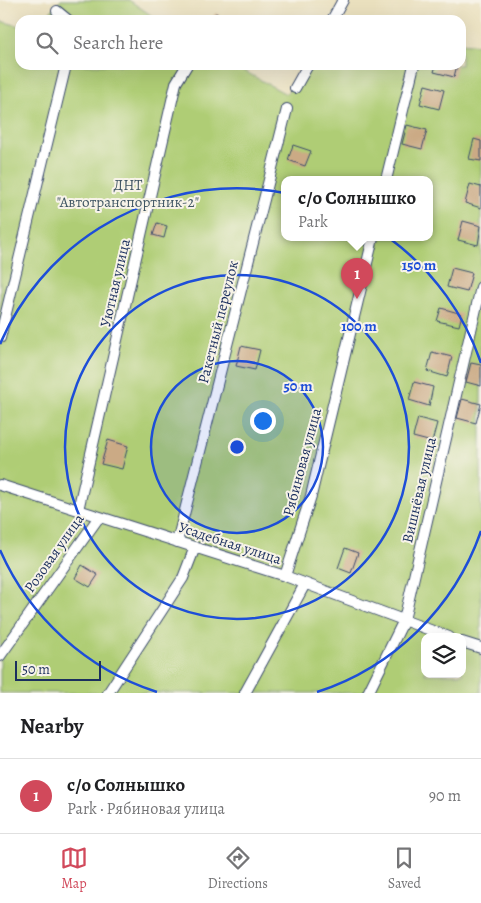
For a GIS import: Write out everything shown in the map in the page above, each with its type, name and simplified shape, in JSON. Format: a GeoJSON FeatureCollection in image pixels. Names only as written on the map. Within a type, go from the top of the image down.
{"type":"FeatureCollection","features":[{"type":"Feature","properties":{"kind":"street"},"geometry":{"type":"LineString","coordinates":[[335,15],[343,0]]}},
{"type":"Feature","properties":{"kind":"street"},"geometry":{"type":"LineString","coordinates":[[57,11],[62,15]]}},
{"type":"Feature","properties":{"kind":"street"},"geometry":{"type":"LineString","coordinates":[[0,338],[65,70]]}},
{"type":"Feature","properties":{"kind":"street","name":"Уютная улица"},"geometry":{"type":"LineString","coordinates":[[78,510],[176,83],[184,70]]}},
{"type":"Feature","properties":{"kind":"street"},"geometry":{"type":"LineString","coordinates":[[295,88],[305,70]]}},
{"type":"Feature","properties":{"kind":"street"},"geometry":{"type":"LineString","coordinates":[[387,176],[413,70]]}},
{"type":"Feature","properties":{"kind":"street","name":"Ракетный переулок"},"geometry":{"type":"LineString","coordinates":[[177,542],[188,505],[287,109]]}},
{"type":"Feature","properties":{"kind":"street","name":"Рябиновая улица"},"geometry":{"type":"LineString","coordinates":[[284,576],[311,496],[371,241]]}},
{"type":"Feature","properties":{"kind":"street","name":"Вишнёвая улица"},"geometry":{"type":"LineString","coordinates":[[368,693],[404,620],[481,287]]}},
{"type":"Feature","properties":{"kind":"street","name":"Усадебная улица"},"geometry":{"type":"LineString","coordinates":[[0,485],[284,576],[438,633]]}},
{"type":"Feature","properties":{"kind":"street","name":"Розовая улица"},"geometry":{"type":"LineString","coordinates":[[0,656],[98,517]]}},
{"type":"Feature","properties":{"kind":"street"},"geometry":{"type":"LineString","coordinates":[[108,693],[183,578],[195,547]]}},
{"type":"Feature","properties":{"kind":"street"},"geometry":{"type":"LineString","coordinates":[[245,693],[306,584]]}},
{"type":"Feature","properties":{"kind":"street"},"geometry":{"type":"LineString","coordinates":[[466,643],[481,648]]}},
{"type":"Feature","properties":{"kind":"green space"},"geometry":{"type":"Polygon","coordinates":[[[61,0],[129,0],[151,15],[48,15],[61,0]]]}},
{"type":"Feature","properties":{"kind":"green space","name":"ДНТ \"Автотранспортник-2\""},"geometry":{"type":"Polygon","coordinates":[[[0,21],[15,25],[15,70],[242,70],[286,94],[303,70],[466,70],[466,44],[481,45],[481,693],[0,693],[0,21]]]}},
{"type":"Feature","properties":{"kind":"building"},"geometry":{"type":"Polygon","coordinates":[[[435,70],[456,70],[454,77],[434,72],[435,70]]]}},
{"type":"Feature","properties":{"kind":"building"},"geometry":{"type":"Polygon","coordinates":[[[425,85],[444,90],[439,109],[420,104],[425,85]]]}},
{"type":"Feature","properties":{"kind":"building"},"geometry":{"type":"Polygon","coordinates":[[[407,125],[427,130],[422,149],[402,144],[407,125]]]}},
{"type":"Feature","properties":{"kind":"building"},"geometry":{"type":"Polygon","coordinates":[[[474,139],[481,141],[481,161],[469,159],[474,139]]]}},
{"type":"Feature","properties":{"kind":"building"},"geometry":{"type":"Polygon","coordinates":[[[293,145],[311,151],[305,166],[288,160],[293,145]]]}},
{"type":"Feature","properties":{"kind":"building"},"geometry":{"type":"Polygon","coordinates":[[[470,184],[481,187],[481,208],[465,203],[470,184]]]}},
{"type":"Feature","properties":{"kind":"building"},"geometry":{"type":"Polygon","coordinates":[[[463,221],[481,226],[478,245],[458,240],[463,221]]]}},
{"type":"Feature","properties":{"kind":"building"},"geometry":{"type":"Polygon","coordinates":[[[157,223],[167,226],[164,238],[153,235],[157,223]]]}},
{"type":"Feature","properties":{"kind":"building"},"geometry":{"type":"Polygon","coordinates":[[[452,268],[472,273],[467,292],[447,287],[452,268]]]}},
{"type":"Feature","properties":{"kind":"building"},"geometry":{"type":"Polygon","coordinates":[[[441,308],[462,314],[459,326],[437,321],[441,308]]]}},
{"type":"Feature","properties":{"kind":"building"},"geometry":{"type":"Polygon","coordinates":[[[241,346],[260,350],[255,370],[236,366],[241,346]]]}},
{"type":"Feature","properties":{"kind":"building"},"geometry":{"type":"Polygon","coordinates":[[[432,352],[452,357],[447,377],[427,371],[432,352]]]}},
{"type":"Feature","properties":{"kind":"building"},"geometry":{"type":"Polygon","coordinates":[[[471,363],[481,365],[481,386],[466,382],[471,363]]]}},
{"type":"Feature","properties":{"kind":"building"},"geometry":{"type":"Polygon","coordinates":[[[414,382],[433,387],[429,406],[409,400],[414,382]]]}},
{"type":"Feature","properties":{"kind":"building"},"geometry":{"type":"Polygon","coordinates":[[[462,399],[481,404],[476,423],[457,418],[462,399]]]}},
{"type":"Feature","properties":{"kind":"building"},"geometry":{"type":"Polygon","coordinates":[[[418,418],[437,423],[432,442],[413,437],[418,418]]]}},
{"type":"Feature","properties":{"kind":"building"},"geometry":{"type":"Polygon","coordinates":[[[108,440],[128,446],[122,469],[101,464],[108,440]]]}},
{"type":"Feature","properties":{"kind":"building"},"geometry":{"type":"Polygon","coordinates":[[[345,548],[358,553],[351,573],[338,568],[345,548]]]}},
{"type":"Feature","properties":{"kind":"building"},"geometry":{"type":"Polygon","coordinates":[[[82,565],[98,575],[90,587],[75,578],[82,565]]]}},
{"type":"Feature","properties":{"kind":"place","name":"с/о Солнышко"},"geometry":{"type":"Point","coordinates":[357,299]}}]}
